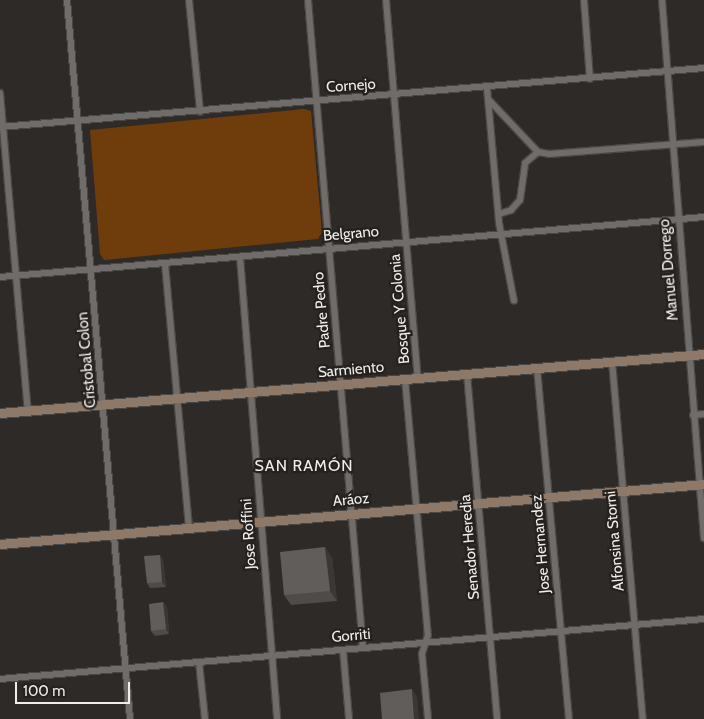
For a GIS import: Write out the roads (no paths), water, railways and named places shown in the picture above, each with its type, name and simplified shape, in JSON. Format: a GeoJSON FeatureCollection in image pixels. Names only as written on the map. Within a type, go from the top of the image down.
{"type":"FeatureCollection","features":[{"type":"Feature","properties":{"kind":"street","name":"Cristobal Colon"},"geometry":{"type":"LineString","coordinates":[[67,0],[104,404],[130,719]]}},
{"type":"Feature","properties":{"kind":"street"},"geometry":{"type":"LineString","coordinates":[[189,0],[200,110]]}},
{"type":"Feature","properties":{"kind":"street","name":"Padre Pedro"},"geometry":{"type":"LineString","coordinates":[[308,0],[363,648]]}},
{"type":"Feature","properties":{"kind":"street","name":"Bosque Y Colonia"},"geometry":{"type":"LineString","coordinates":[[386,0],[418,378]]}},
{"type":"Feature","properties":{"kind":"street"},"geometry":{"type":"LineString","coordinates":[[584,0],[590,78]]}},
{"type":"Feature","properties":{"kind":"street","name":"Manuel Dorrego"},"geometry":{"type":"LineString","coordinates":[[662,0],[666,72],[704,538]]}},
{"type":"Feature","properties":{"kind":"street","name":"Cornejo"},"geometry":{"type":"LineString","coordinates":[[2,127],[79,119],[395,96],[704,68]]}},
{"type":"Feature","properties":{"kind":"street"},"geometry":{"type":"LineString","coordinates":[[487,88],[499,214],[514,301]]}},
{"type":"Feature","properties":{"kind":"street"},"geometry":{"type":"LineString","coordinates":[[0,93],[28,411]]}},
{"type":"Feature","properties":{"kind":"street"},"geometry":{"type":"LineString","coordinates":[[488,99],[538,152]]}},
{"type":"Feature","properties":{"kind":"street"},"geometry":{"type":"LineString","coordinates":[[499,214],[511,210],[520,200],[524,163],[538,152],[704,142]]}},
{"type":"Feature","properties":{"kind":"street","name":"Belgrano"},"geometry":{"type":"LineString","coordinates":[[0,277],[165,264],[502,232],[704,217]]}},
{"type":"Feature","properties":{"kind":"street","name":"Jose Roffini"},"geometry":{"type":"LineString","coordinates":[[240,257],[277,719]]}},
{"type":"Feature","properties":{"kind":"street"},"geometry":{"type":"LineString","coordinates":[[165,264],[189,527]]}},
{"type":"Feature","properties":{"kind":"street","name":"Sarmiento"},"geometry":{"type":"LineString","coordinates":[[0,413],[704,354]]}},
{"type":"Feature","properties":{"kind":"street","name":"Alfonsina Storni"},"geometry":{"type":"LineString","coordinates":[[612,361],[643,719]]}},
{"type":"Feature","properties":{"kind":"street","name":"Jose Hernandez"},"geometry":{"type":"LineString","coordinates":[[537,368],[569,719]]}},
{"type":"Feature","properties":{"kind":"street","name":"Senador Heredia"},"geometry":{"type":"LineString","coordinates":[[467,374],[497,719]]}},
{"type":"Feature","properties":{"kind":"street","name":"Bosque Y Colonia"},"geometry":{"type":"LineString","coordinates":[[405,379],[417,508],[426,643]]}},
{"type":"Feature","properties":{"kind":"street"},"geometry":{"type":"LineString","coordinates":[[693,415],[704,414]]}},
{"type":"Feature","properties":{"kind":"street","name":"Aráoz"},"geometry":{"type":"LineString","coordinates":[[0,544],[701,484]]}},
{"type":"Feature","properties":{"kind":"street","name":"Gorriti"},"geometry":{"type":"LineString","coordinates":[[0,678],[704,619]]}},
{"type":"Feature","properties":{"kind":"street"},"geometry":{"type":"LineString","coordinates":[[426,643],[422,654],[428,719]]}},
{"type":"Feature","properties":{"kind":"street"},"geometry":{"type":"LineString","coordinates":[[343,650],[349,719]]}},
{"type":"Feature","properties":{"kind":"street"},"geometry":{"type":"LineString","coordinates":[[200,662],[205,719]]}},
{"type":"Feature","properties":{"kind":"district","name":"SAN RAMÓN"},"geometry":{"type":"Point","coordinates":[304,466]}}]}
